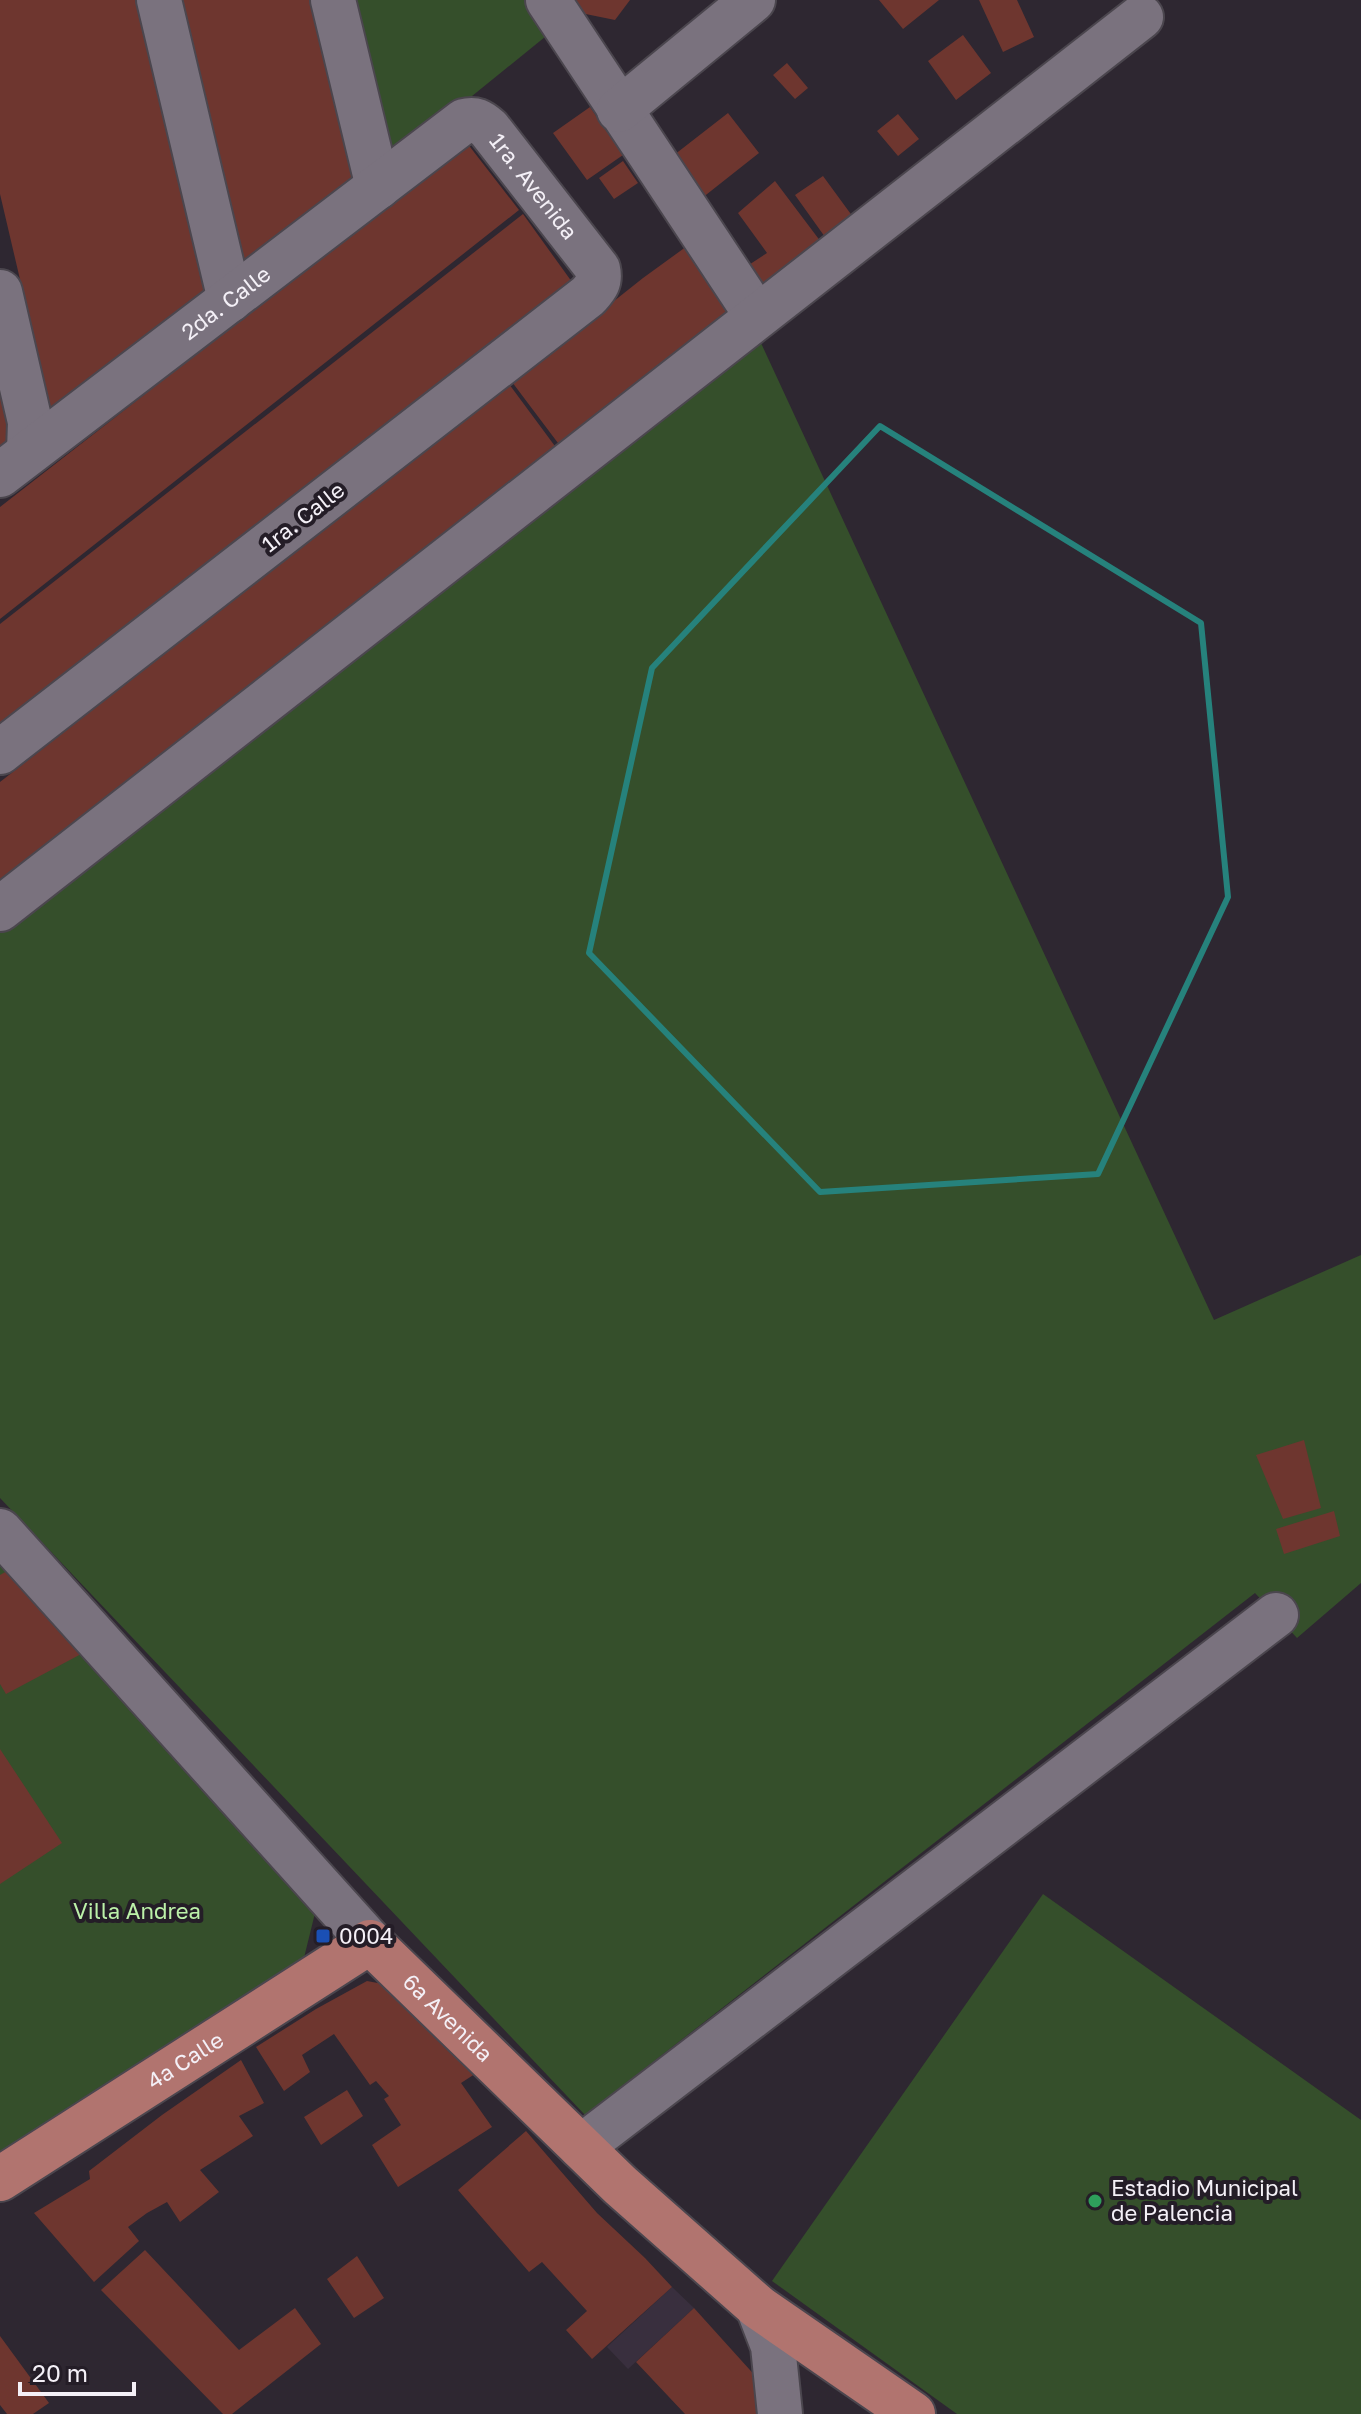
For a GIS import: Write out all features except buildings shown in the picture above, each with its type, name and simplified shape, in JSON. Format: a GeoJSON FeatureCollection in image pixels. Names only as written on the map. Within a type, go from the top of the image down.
{"type":"FeatureCollection","features":[{"type":"Feature","properties":{"kind":"main road","name":"6a Avenida"},"geometry":{"type":"LineString","coordinates":[[370,1942],[620,2185],[758,2307],[913,2414]]}},
{"type":"Feature","properties":{"kind":"main road","name":"4a Calle"},"geometry":{"type":"LineString","coordinates":[[0,2179],[370,1942]]}},
{"type":"Feature","properties":{"kind":"street"},"geometry":{"type":"LineString","coordinates":[[159,0],[230,300]]}},
{"type":"Feature","properties":{"kind":"street"},"geometry":{"type":"LineString","coordinates":[[333,0],[378,187]]}},
{"type":"Feature","properties":{"kind":"street"},"geometry":{"type":"LineString","coordinates":[[548,0],[757,316]]}},
{"type":"Feature","properties":{"kind":"street"},"geometry":{"type":"LineString","coordinates":[[619,110],[753,0]]}},
{"type":"Feature","properties":{"kind":"street"},"geometry":{"type":"LineString","coordinates":[[0,909],[1141,17]]}},
{"type":"Feature","properties":{"kind":"street","name":"1ra. Avenida"},"geometry":{"type":"LineString","coordinates":[[452,129],[472,119],[489,129],[593,260],[600,278]]}},
{"type":"Feature","properties":{"kind":"street","name":"2da. Calle"},"geometry":{"type":"LineString","coordinates":[[14,463],[452,129]]}},
{"type":"Feature","properties":{"kind":"street","name":"1ra. Calle"},"geometry":{"type":"LineString","coordinates":[[0,752],[588,296],[600,278]]}},
{"type":"Feature","properties":{"kind":"street"},"geometry":{"type":"LineString","coordinates":[[0,292],[30,422],[14,463]]}},
{"type":"Feature","properties":{"kind":"street","name":"6a Avenida"},"geometry":{"type":"LineString","coordinates":[[0,1531],[370,1942]]}},
{"type":"Feature","properties":{"kind":"street"},"geometry":{"type":"LineString","coordinates":[[581,2147],[1276,1615]]}},
{"type":"Feature","properties":{"kind":"street"},"geometry":{"type":"LineString","coordinates":[[758,2307],[773,2346],[780,2414]]}},
{"type":"Feature","properties":{"kind":"highlighted area"},"geometry":{"type":"Polygon","coordinates":[[[880,426],[1201,623],[1228,897],[1098,1174],[820,1192],[589,953],[652,668],[880,426]]]}},
{"type":"Feature","properties":{"kind":"shaded area"},"geometry":{"type":"Polygon","coordinates":[[[672,2287],[694,2308],[628,2369],[607,2347],[672,2287]]]}},
{"type":"Feature","properties":{"kind":"green space"},"geometry":{"type":"Polygon","coordinates":[[[339,0],[532,0],[556,28],[387,165],[339,0]]]}},
{"type":"Feature","properties":{"kind":"green space"},"geometry":{"type":"Polygon","coordinates":[[[754,328],[1214,1320],[1361,1255],[1361,1583],[1297,1638],[1255,1593],[585,2115],[0,1498],[0,918],[754,328]]]}},
{"type":"Feature","properties":{"kind":"green space","name":"Villa Andrea"},"geometry":{"type":"Polygon","coordinates":[[[0,1564],[317,1905],[301,1970],[0,2161],[0,1564]]]}},
{"type":"Feature","properties":{"kind":"green space","name":"Estadio Municipal de Palencia"},"geometry":{"type":"Polygon","coordinates":[[[1043,1894],[1361,2120],[1361,2414],[957,2414],[772,2281],[1043,1894]]]}},
{"type":"Feature","properties":{"kind":"place","name":"0004"},"geometry":{"type":"Point","coordinates":[323,1936]}},
{"type":"Feature","properties":{"kind":"place","name":"Estadio Municipal de Palencia"},"geometry":{"type":"Point","coordinates":[1095,2201]}}]}
